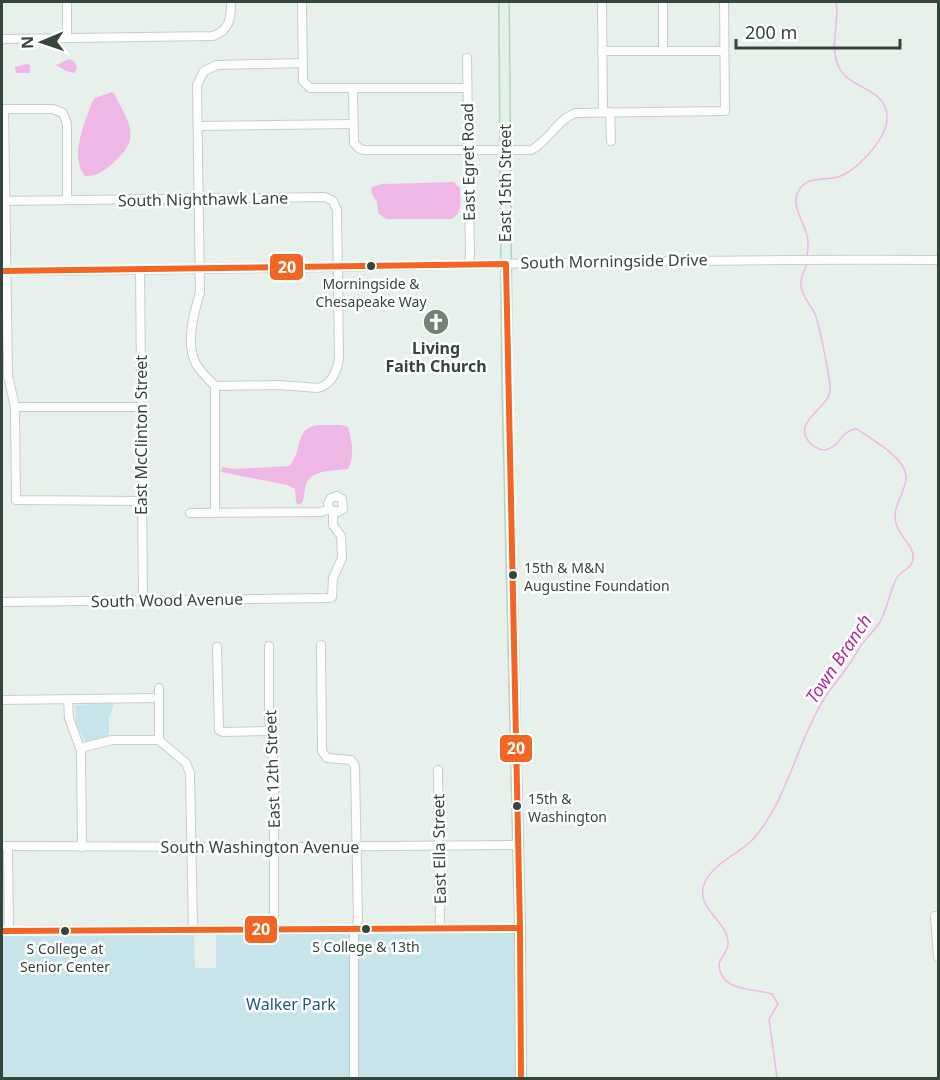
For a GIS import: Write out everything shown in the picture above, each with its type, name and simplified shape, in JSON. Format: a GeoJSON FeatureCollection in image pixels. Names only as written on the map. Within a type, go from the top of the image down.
{"type":"FeatureCollection","features":[{"type":"Feature","properties":{"kind":"main road","name":"East 15th Street"},"geometry":{"type":"LineString","coordinates":[[504,2],[506,264],[521,1078]]}},
{"type":"Feature","properties":{"kind":"street"},"geometry":{"type":"LineString","coordinates":[[67,2],[67,38]]}},
{"type":"Feature","properties":{"kind":"street"},"geometry":{"type":"LineString","coordinates":[[2,39],[213,36],[221,32],[229,22],[231,2]]}},
{"type":"Feature","properties":{"kind":"street"},"geometry":{"type":"LineString","coordinates":[[302,2],[303,81],[310,88],[467,88]]}},
{"type":"Feature","properties":{"kind":"street"},"geometry":{"type":"LineString","coordinates":[[602,2],[602,51],[611,141]]}},
{"type":"Feature","properties":{"kind":"street"},"geometry":{"type":"LineString","coordinates":[[663,2],[663,51]]}},
{"type":"Feature","properties":{"kind":"street"},"geometry":{"type":"LineString","coordinates":[[353,89],[354,143],[360,149],[531,150],[540,145],[564,117],[576,113],[725,111],[724,2]]}},
{"type":"Feature","properties":{"kind":"street"},"geometry":{"type":"LineString","coordinates":[[602,51],[724,51]]}},
{"type":"Feature","properties":{"kind":"street","name":"East Egret Road"},"geometry":{"type":"LineString","coordinates":[[467,58],[470,248],[468,265]]}},
{"type":"Feature","properties":{"kind":"street"},"geometry":{"type":"LineString","coordinates":[[190,513],[215,513],[215,386],[197,366],[192,352],[193,320],[200,292],[197,85],[202,74],[210,67],[220,64],[303,63]]}},
{"type":"Feature","properties":{"kind":"street"},"geometry":{"type":"LineString","coordinates":[[67,200],[67,124],[63,113],[53,109],[3,109],[4,271],[8,376],[15,407],[16,500],[142,501]]}},
{"type":"Feature","properties":{"kind":"street"},"geometry":{"type":"LineString","coordinates":[[198,126],[353,124]]}},
{"type":"Feature","properties":{"kind":"street","name":"South Nighthawk Lane"},"geometry":{"type":"LineString","coordinates":[[5,201],[329,198],[336,205],[337,210],[338,268]]}},
{"type":"Feature","properties":{"kind":"street","name":"South Morningside Drive"},"geometry":{"type":"LineString","coordinates":[[4,271],[338,268],[706,259],[939,260]]}},
{"type":"Feature","properties":{"kind":"street"},"geometry":{"type":"LineString","coordinates":[[215,386],[279,385],[318,388],[332,379],[338,365],[338,268]]}},
{"type":"Feature","properties":{"kind":"street","name":"East McClinton Street"},"geometry":{"type":"LineString","coordinates":[[140,269],[143,600]]}},
{"type":"Feature","properties":{"kind":"street"},"geometry":{"type":"LineString","coordinates":[[15,407],[141,407]]}},
{"type":"Feature","properties":{"kind":"street","name":"South Wood Avenue"},"geometry":{"type":"LineString","coordinates":[[2,602],[332,597],[333,578],[342,558],[341,536],[333,525],[331,511],[215,513]]}},
{"type":"Feature","properties":{"kind":"street"},"geometry":{"type":"LineString","coordinates":[[321,645],[322,751],[327,758],[351,760],[355,766],[358,921],[354,934],[354,1078]]}},
{"type":"Feature","properties":{"kind":"street","name":"East 12th Street"},"geometry":{"type":"LineString","coordinates":[[269,646],[270,731],[274,770],[274,929]]}},
{"type":"Feature","properties":{"kind":"street"},"geometry":{"type":"LineString","coordinates":[[217,647],[219,730],[223,732],[270,731]]}},
{"type":"Feature","properties":{"kind":"street"},"geometry":{"type":"LineString","coordinates":[[159,688],[159,740]]}},
{"type":"Feature","properties":{"kind":"street"},"geometry":{"type":"LineString","coordinates":[[2,700],[159,698]]}},
{"type":"Feature","properties":{"kind":"street"},"geometry":{"type":"LineString","coordinates":[[69,699],[69,718],[80,748],[82,847]]}},
{"type":"Feature","properties":{"kind":"street"},"geometry":{"type":"LineString","coordinates":[[80,748],[112,740],[159,740],[186,763],[189,768],[193,930]]}},
{"type":"Feature","properties":{"kind":"street","name":"East Ella Street"},"geometry":{"type":"LineString","coordinates":[[438,770],[440,928]]}},
{"type":"Feature","properties":{"kind":"street","name":"South Washington Avenue"},"geometry":{"type":"LineString","coordinates":[[5,846],[192,848],[518,845]]}},
{"type":"Feature","properties":{"kind":"street"},"geometry":{"type":"LineString","coordinates":[[5,846],[5,931],[520,928]]}},
{"type":"Feature","properties":{"kind":"street"},"geometry":{"type":"LineString","coordinates":[[934,916],[939,957]]}},
{"type":"Feature","properties":{"kind":"green space"},"geometry":{"type":"Polygon","coordinates":[[[113,703],[109,717],[109,736],[85,742],[76,723],[75,705],[113,703]]]}},
{"type":"Feature","properties":{"kind":"green space","name":"Walker Park"},"geometry":{"type":"Polygon","coordinates":[[[520,928],[521,1078],[2,1078],[2,931],[194,930],[195,968],[216,968],[216,930],[520,928]]]}},
{"type":"Feature","properties":{"kind":"shaded area"},"geometry":{"type":"Polygon","coordinates":[[[69,59],[74,61],[77,67],[75,73],[56,65],[69,59]]]}},
{"type":"Feature","properties":{"kind":"shaded area"},"geometry":{"type":"Polygon","coordinates":[[[30,65],[30,73],[16,73],[15,67],[30,65]]]}},
{"type":"Feature","properties":{"kind":"shaded area"},"geometry":{"type":"Polygon","coordinates":[[[112,92],[129,123],[130,139],[121,156],[108,167],[96,175],[85,176],[78,159],[82,129],[95,98],[112,92]]]}},
{"type":"Feature","properties":{"kind":"shaded area"},"geometry":{"type":"Polygon","coordinates":[[[454,182],[460,188],[460,210],[451,219],[386,219],[378,213],[377,202],[371,192],[372,187],[382,184],[454,182]]]}},
{"type":"Feature","properties":{"kind":"shaded area"},"geometry":{"type":"Polygon","coordinates":[[[318,425],[348,427],[352,443],[352,460],[348,469],[318,473],[309,479],[302,503],[298,505],[295,489],[287,485],[221,472],[222,467],[235,469],[289,466],[294,460],[305,431],[318,425]]]}},
{"type":"Feature","properties":{"kind":"waterway","name":"Town Branch"},"geometry":{"type":"LineString","coordinates":[[807,258],[808,238],[796,203],[798,192],[810,181],[838,177],[861,162],[876,145],[887,120],[886,109],[882,101],[845,76],[840,69],[835,53],[836,2]]}},
{"type":"Feature","properties":{"kind":"waterway","name":"Town Branch"},"geometry":{"type":"LineString","coordinates":[[777,1078],[769,1019],[778,1004],[772,994],[738,987],[724,979],[719,963],[728,946],[727,935],[707,907],[703,891],[705,882],[715,868],[749,843],[766,822],[824,699],[880,622],[896,579],[913,559],[912,550],[895,519],[906,475],[904,468],[893,455],[857,429],[847,432],[834,446],[825,450],[813,445],[805,435],[808,421],[823,404],[830,391],[817,320],[801,289],[801,279],[807,263]]}},
{"type":"Feature","properties":{"kind":"transit line","name":"20"},"geometry":{"type":"LineString","coordinates":[[2,271],[506,264],[521,1078]]}},
{"type":"Feature","properties":{"kind":"transit line","name":"20"},"geometry":{"type":"LineString","coordinates":[[2,931],[520,928]]}},
{"type":"Feature","properties":{"kind":"place","name":"Morningside & Chesapeake Way"},"geometry":{"type":"Point","coordinates":[371,266]}},
{"type":"Feature","properties":{"kind":"place","name":"Living Faith Church"},"geometry":{"type":"Point","coordinates":[436,322]}},
{"type":"Feature","properties":{"kind":"place","name":"15th & M&N Augustine Foundation"},"geometry":{"type":"Point","coordinates":[513,575]}},
{"type":"Feature","properties":{"kind":"place","name":"15th & Washington"},"geometry":{"type":"Point","coordinates":[517,806]}},
{"type":"Feature","properties":{"kind":"place","name":"S College & 13th"},"geometry":{"type":"Point","coordinates":[366,929]}},
{"type":"Feature","properties":{"kind":"place","name":"S College at Senior Center"},"geometry":{"type":"Point","coordinates":[65,931]}}]}
